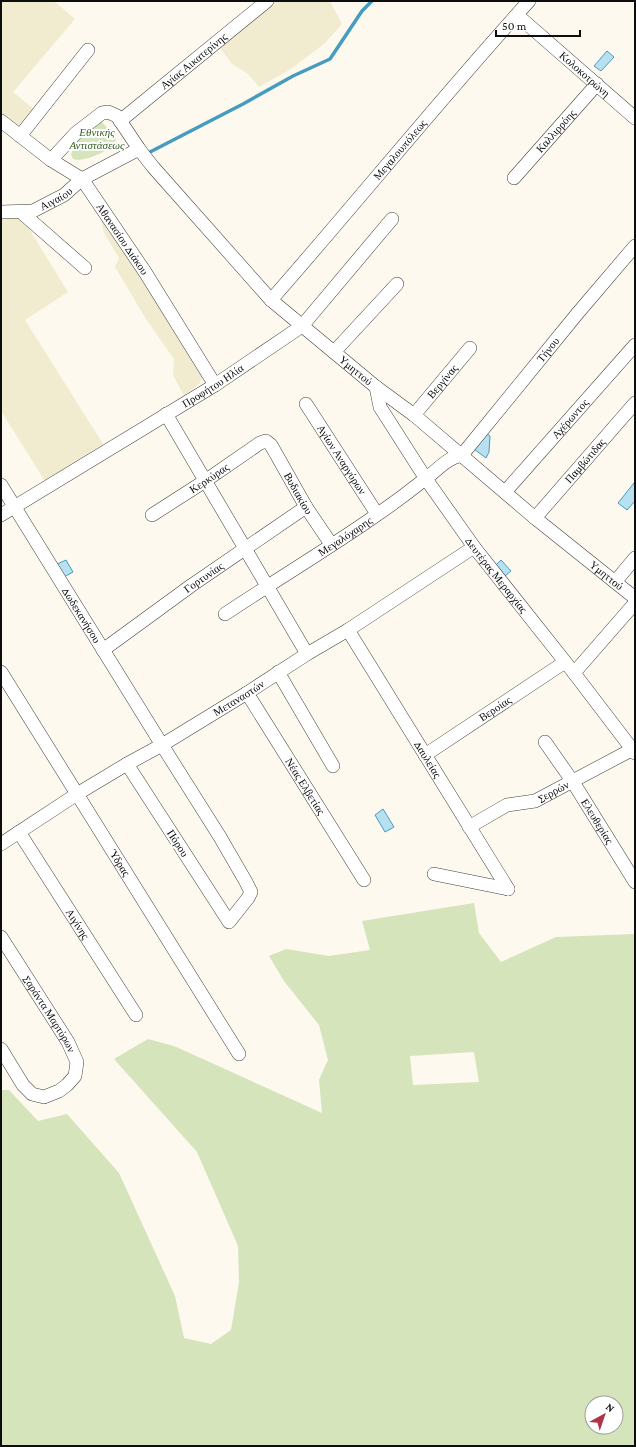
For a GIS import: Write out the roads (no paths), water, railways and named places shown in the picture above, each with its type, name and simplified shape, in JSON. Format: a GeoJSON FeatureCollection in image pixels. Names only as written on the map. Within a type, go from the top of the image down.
{"type":"FeatureCollection","features":[{"type":"Feature","properties":{"kind":"street","name":"Αγίας Αικατερίνης"},"geometry":{"type":"LineString","coordinates":[[120,121],[267,1]]}},
{"type":"Feature","properties":{"kind":"street","name":"Μεγαλουπόλεως"},"geometry":{"type":"LineString","coordinates":[[271,300],[322,243],[453,87],[529,1]]}},
{"type":"Feature","properties":{"kind":"street","name":"Κολοκοτρώνη"},"geometry":{"type":"LineString","coordinates":[[517,15],[635,118]]}},
{"type":"Feature","properties":{"kind":"street"},"geometry":{"type":"LineString","coordinates":[[20,136],[88,50]]}},
{"type":"Feature","properties":{"kind":"street","name":"Καλλιρρόης"},"geometry":{"type":"LineString","coordinates":[[514,178],[597,84]]}},
{"type":"Feature","properties":{"kind":"street","name":"Υμηττού"},"geometry":{"type":"LineString","coordinates":[[51,160],[76,133],[102,113],[108,112],[117,116],[138,149],[271,300],[376,387],[414,415],[535,518],[600,568],[635,598]]}},
{"type":"Feature","properties":{"kind":"street","name":"Αθανασίου Διάκου"},"geometry":{"type":"LineString","coordinates":[[1,121],[51,160],[82,179],[145,272],[215,385]]}},
{"type":"Feature","properties":{"kind":"street","name":"Αιγαίου"},"geometry":{"type":"LineString","coordinates":[[1,212],[33,211],[53,202],[73,188],[82,179],[138,149]]}},
{"type":"Feature","properties":{"kind":"street"},"geometry":{"type":"LineString","coordinates":[[21,212],[85,268]]}},
{"type":"Feature","properties":{"kind":"street","name":"Προφήτου Ηλία"},"geometry":{"type":"LineString","coordinates":[[1,515],[215,385],[302,326],[392,219]]}},
{"type":"Feature","properties":{"kind":"street","name":"Τήνου"},"geometry":{"type":"LineString","coordinates":[[462,455],[577,314],[635,246]]}},
{"type":"Feature","properties":{"kind":"street"},"geometry":{"type":"LineString","coordinates":[[334,352],[397,284]]}},
{"type":"Feature","properties":{"kind":"street","name":"Αχέρωντος"},"geometry":{"type":"LineString","coordinates":[[505,492],[635,345]]}},
{"type":"Feature","properties":{"kind":"street","name":"Βεργίνας"},"geometry":{"type":"LineString","coordinates":[[414,415],[470,348]]}},
{"type":"Feature","properties":{"kind":"street","name":"Δευτέρας Μεραρχίας"},"geometry":{"type":"LineString","coordinates":[[376,387],[380,407],[426,479],[474,547],[634,750]]}},
{"type":"Feature","properties":{"kind":"street","name":"Παμβώτιδας"},"geometry":{"type":"LineString","coordinates":[[535,518],[635,403]]}},
{"type":"Feature","properties":{"kind":"street","name":"Αγίων Αναργύρων"},"geometry":{"type":"LineString","coordinates":[[306,404],[377,514]]}},
{"type":"Feature","properties":{"kind":"street"},"geometry":{"type":"LineString","coordinates":[[166,414],[307,654]]}},
{"type":"Feature","properties":{"kind":"street","name":"Κερκύρας"},"geometry":{"type":"LineString","coordinates":[[152,515],[205,482],[260,443],[266,441]]}},
{"type":"Feature","properties":{"kind":"street","name":"Βυδιακίου"},"geometry":{"type":"LineString","coordinates":[[266,441],[270,445],[306,507],[331,544]]}},
{"type":"Feature","properties":{"kind":"street","name":"Μεγαλόχαρης"},"geometry":{"type":"LineString","coordinates":[[225,614],[377,514],[426,479],[447,461],[462,455]]}},
{"type":"Feature","properties":{"kind":"street","name":"Δωδεκανήσου"},"geometry":{"type":"LineString","coordinates":[[1,485],[220,837],[246,882],[251,892],[229,922]]}},
{"type":"Feature","properties":{"kind":"street","name":"Γορτυνίας"},"geometry":{"type":"LineString","coordinates":[[103,650],[192,585],[306,507]]}},
{"type":"Feature","properties":{"kind":"street","name":"Μεταναστών"},"geometry":{"type":"LineString","coordinates":[[1,844],[77,794],[162,745],[348,630],[474,547]]}},
{"type":"Feature","properties":{"kind":"street"},"geometry":{"type":"LineString","coordinates":[[615,582],[635,558]]}},
{"type":"Feature","properties":{"kind":"street"},"geometry":{"type":"LineString","coordinates":[[574,673],[635,603]]}},
{"type":"Feature","properties":{"kind":"street","name":"Δαυλείας"},"geometry":{"type":"LineString","coordinates":[[348,630],[508,889],[434,874]]}},
{"type":"Feature","properties":{"kind":"street","name":"Βεροίας"},"geometry":{"type":"LineString","coordinates":[[426,755],[565,662]]}},
{"type":"Feature","properties":{"kind":"street","name":"Ύδρας"},"geometry":{"type":"LineString","coordinates":[[1,672],[239,1054]]}},
{"type":"Feature","properties":{"kind":"street"},"geometry":{"type":"LineString","coordinates":[[278,672],[332,766]]}},
{"type":"Feature","properties":{"kind":"street","name":"Νέας Ελβετίας"},"geometry":{"type":"LineString","coordinates":[[247,693],[364,880]]}},
{"type":"Feature","properties":{"kind":"street","name":"Ελευθερίας"},"geometry":{"type":"LineString","coordinates":[[545,742],[573,782],[635,882]]}},
{"type":"Feature","properties":{"kind":"street","name":"Σερρών"},"geometry":{"type":"LineString","coordinates":[[469,827],[507,805],[535,801],[634,750]]}},
{"type":"Feature","properties":{"kind":"street","name":"Πόρου"},"geometry":{"type":"LineString","coordinates":[[127,764],[229,922]]}},
{"type":"Feature","properties":{"kind":"street","name":"Αιγίνης"},"geometry":{"type":"LineString","coordinates":[[19,832],[136,1015]]}},
{"type":"Feature","properties":{"kind":"street","name":"Σαράντα Μαρτύρων"},"geometry":{"type":"LineString","coordinates":[[1,937],[68,1042],[77,1062],[75,1076],[59,1091],[44,1097],[32,1094],[23,1085],[1,1048]]}},
{"type":"Feature","properties":{"kind":"water"},"geometry":{"type":"Polygon","coordinates":[[[607,51],[614,57],[601,71],[594,66],[607,51]]]}},
{"type":"Feature","properties":{"kind":"water"},"geometry":{"type":"Polygon","coordinates":[[[486,433],[490,436],[489,452],[486,458],[474,449],[486,433]]]}},
{"type":"Feature","properties":{"kind":"water"},"geometry":{"type":"Polygon","coordinates":[[[634,483],[635,501],[627,510],[618,503],[634,483]]]}},
{"type":"Feature","properties":{"kind":"water"},"geometry":{"type":"Polygon","coordinates":[[[66,560],[73,572],[64,577],[57,564],[66,560]]]}},
{"type":"Feature","properties":{"kind":"water"},"geometry":{"type":"Polygon","coordinates":[[[501,560],[511,571],[505,576],[495,566],[501,560]]]}},
{"type":"Feature","properties":{"kind":"water"},"geometry":{"type":"Polygon","coordinates":[[[383,809],[394,827],[385,832],[375,815],[383,809]]]}},
{"type":"Feature","properties":{"kind":"waterway"},"geometry":{"type":"LineString","coordinates":[[150,152],[243,104],[293,76],[330,59],[362,11],[372,1]]}},
{"type":"Feature","properties":{"kind":"park label","name":"Εθνικής Αντιστάσεως"},"geometry":{"type":"Point","coordinates":[97,138]}}]}
